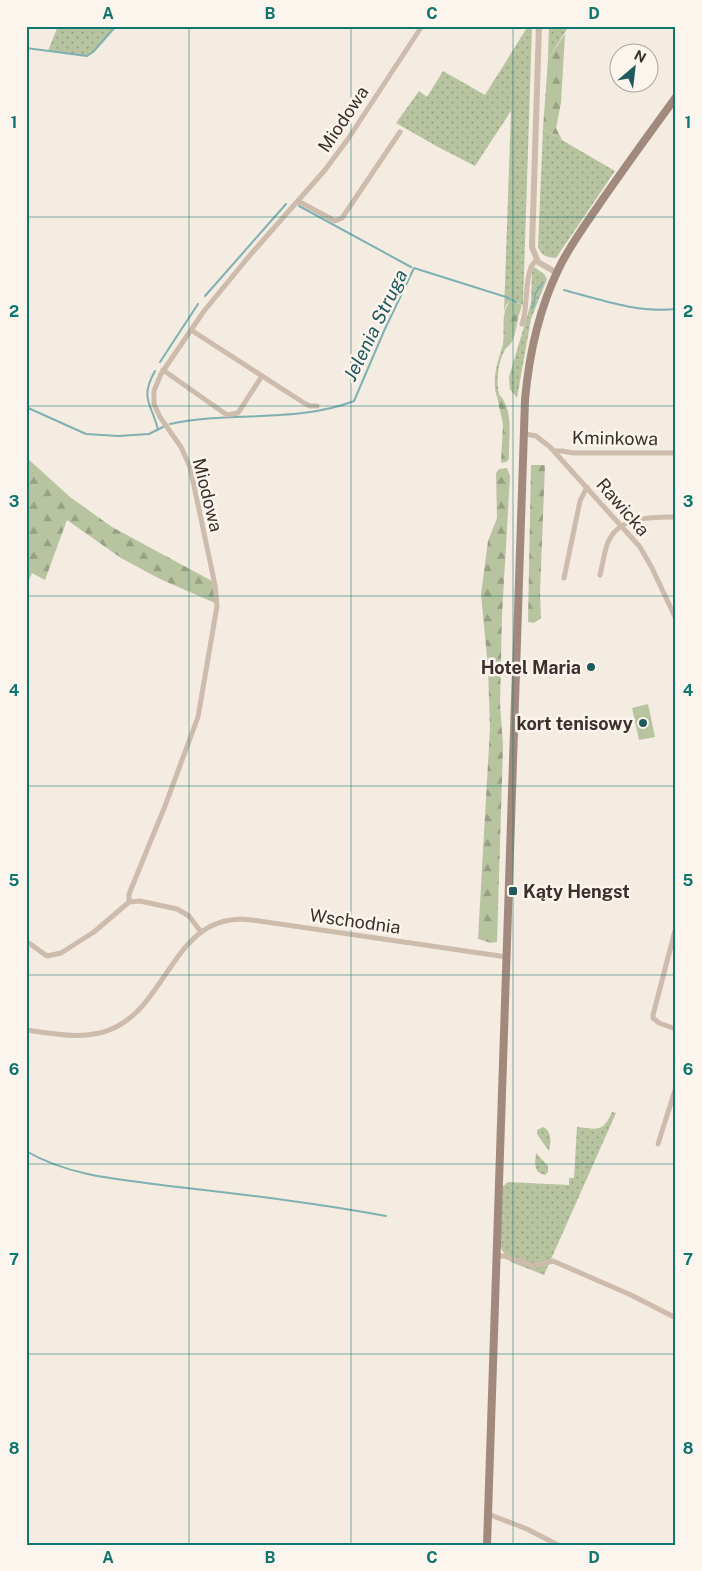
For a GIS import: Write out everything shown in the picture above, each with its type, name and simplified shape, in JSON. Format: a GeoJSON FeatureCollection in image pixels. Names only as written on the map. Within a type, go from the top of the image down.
{"type":"FeatureCollection","features":[{"type":"Feature","properties":{"kind":"main road"},"geometry":{"type":"LineString","coordinates":[[487,1545],[525,400],[531,356],[542,313],[557,273],[578,235],[676,97]]}},
{"type":"Feature","properties":{"kind":"street","name":"Miodowa"},"geometry":{"type":"LineString","coordinates":[[129,902],[129,894],[198,718],[218,606],[190,467],[181,447],[160,418],[154,404],[154,391],[163,370],[204,311],[251,254],[326,170],[422,26]]}},
{"type":"Feature","properties":{"kind":"street"},"geometry":{"type":"LineString","coordinates":[[539,26],[531,239],[532,252],[540,264],[557,273]]}},
{"type":"Feature","properties":{"kind":"street"},"geometry":{"type":"LineString","coordinates":[[298,201],[335,221],[342,218],[400,132]]}},
{"type":"Feature","properties":{"kind":"street"},"geometry":{"type":"LineString","coordinates":[[522,324],[525,315],[530,268],[537,260]]}},
{"type":"Feature","properties":{"kind":"street"},"geometry":{"type":"LineString","coordinates":[[191,330],[304,403],[310,406],[317,406]]}},
{"type":"Feature","properties":{"kind":"street"},"geometry":{"type":"LineString","coordinates":[[163,370],[227,415],[238,412],[262,376]]}},
{"type":"Feature","properties":{"kind":"street","name":"Rawicka"},"geometry":{"type":"LineString","coordinates":[[525,434],[540,438],[554,451],[646,555],[676,619]]}},
{"type":"Feature","properties":{"kind":"street","name":"Kminkowa"},"geometry":{"type":"LineString","coordinates":[[554,451],[574,453],[676,453]]}},
{"type":"Feature","properties":{"kind":"street"},"geometry":{"type":"LineString","coordinates":[[564,578],[580,501],[587,487]]}},
{"type":"Feature","properties":{"kind":"street"},"geometry":{"type":"LineString","coordinates":[[600,575],[608,541],[622,526],[631,521],[644,518],[676,516]]}},
{"type":"Feature","properties":{"kind":"street"},"geometry":{"type":"LineString","coordinates":[[26,941],[47,956],[61,953],[94,932],[129,902],[140,901],[177,908],[189,916],[201,932],[186,946],[150,996],[133,1015],[114,1028],[92,1035],[77,1036],[26,1030]]}},
{"type":"Feature","properties":{"kind":"street","name":"Wschodnia"},"geometry":{"type":"LineString","coordinates":[[201,932],[215,924],[230,920],[247,920],[507,957]]}},
{"type":"Feature","properties":{"kind":"street"},"geometry":{"type":"LineString","coordinates":[[676,927],[652,1015],[659,1023],[676,1029]]}},
{"type":"Feature","properties":{"kind":"street"},"geometry":{"type":"LineString","coordinates":[[658,1144],[676,1087]]}},
{"type":"Feature","properties":{"kind":"street"},"geometry":{"type":"LineString","coordinates":[[497,1256],[504,1256],[534,1266],[553,1261],[631,1295],[676,1318]]}},
{"type":"Feature","properties":{"kind":"street"},"geometry":{"type":"LineString","coordinates":[[488,1514],[527,1529],[558,1545]]}},
{"type":"Feature","properties":{"kind":"green space"},"geometry":{"type":"Polygon","coordinates":[[[58,26],[116,26],[93,52],[87,56],[48,51],[58,26]]]}},
{"type":"Feature","properties":{"kind":"green space"},"geometry":{"type":"Polygon","coordinates":[[[528,26],[532,26],[523,305],[511,300],[506,305],[504,312],[511,111],[475,166],[396,123],[419,91],[427,97],[443,71],[485,95],[528,26]]]}},
{"type":"Feature","properties":{"kind":"green space"},"geometry":{"type":"Polygon","coordinates":[[[549,26],[569,26],[548,59],[549,26]]]}},
{"type":"Feature","properties":{"kind":"green space"},"geometry":{"type":"Polygon","coordinates":[[[565,34],[561,103],[556,128],[562,140],[543,129],[548,59],[565,34]]]}},
{"type":"Feature","properties":{"kind":"green space"},"geometry":{"type":"Polygon","coordinates":[[[543,129],[615,171],[556,258],[545,255],[538,247],[543,129]]]}},
{"type":"Feature","properties":{"kind":"green space"},"geometry":{"type":"Polygon","coordinates":[[[534,267],[544,274],[547,279],[531,319],[517,398],[510,389],[509,377],[531,303],[532,272],[534,267]]]}},
{"type":"Feature","properties":{"kind":"green space"},"geometry":{"type":"Polygon","coordinates":[[[511,300],[522,305],[510,345],[503,344],[504,315],[511,300]]]}},
{"type":"Feature","properties":{"kind":"green space"},"geometry":{"type":"Polygon","coordinates":[[[519,316],[515,333],[510,344],[519,316]]]}},
{"type":"Feature","properties":{"kind":"green space"},"geometry":{"type":"Polygon","coordinates":[[[503,344],[510,344],[503,353],[499,364],[499,394],[497,397],[495,377],[503,344]]]}},
{"type":"Feature","properties":{"kind":"green space"},"geometry":{"type":"Polygon","coordinates":[[[499,394],[507,409],[510,425],[509,459],[501,463],[503,424],[497,397],[499,394]]]}},
{"type":"Feature","properties":{"kind":"green space"},"geometry":{"type":"Polygon","coordinates":[[[26,457],[70,497],[112,527],[212,581],[215,603],[160,579],[121,558],[67,520],[45,580],[32,573],[26,588],[26,457]]]}},
{"type":"Feature","properties":{"kind":"green space"},"geometry":{"type":"Polygon","coordinates":[[[531,465],[545,465],[540,593],[541,618],[534,623],[528,622],[531,465]]]}},
{"type":"Feature","properties":{"kind":"green space"},"geometry":{"type":"Polygon","coordinates":[[[507,468],[510,476],[502,615],[500,704],[503,746],[497,942],[491,943],[478,939],[490,728],[488,668],[481,594],[488,541],[497,518],[496,473],[499,469],[507,468]]]}},
{"type":"Feature","properties":{"kind":"green space","name":"kort tenisowy"},"geometry":{"type":"Polygon","coordinates":[[[648,704],[655,737],[639,740],[632,708],[648,704]]]}},
{"type":"Feature","properties":{"kind":"green space"},"geometry":{"type":"Polygon","coordinates":[[[612,1112],[616,1113],[544,1275],[511,1262],[499,1246],[502,1187],[508,1182],[569,1185],[569,1178],[574,1178],[577,1127],[594,1129],[602,1127],[612,1112]]]}},
{"type":"Feature","properties":{"kind":"green space"},"geometry":{"type":"Polygon","coordinates":[[[543,1127],[549,1134],[549,1151],[537,1134],[537,1130],[543,1127]]]}},
{"type":"Feature","properties":{"kind":"green space"},"geometry":{"type":"Polygon","coordinates":[[[536,1153],[548,1166],[548,1172],[545,1175],[537,1170],[535,1163],[536,1153]]]}},
{"type":"Feature","properties":{"kind":"waterway"},"geometry":{"type":"LineString","coordinates":[[26,48],[87,56],[93,52],[116,26]]}},
{"type":"Feature","properties":{"kind":"waterway"},"geometry":{"type":"LineString","coordinates":[[205,296],[286,204]]}},
{"type":"Feature","properties":{"kind":"waterway"},"geometry":{"type":"LineString","coordinates":[[299,206],[411,267]]}},
{"type":"Feature","properties":{"kind":"waterway","name":"Jelenia Struga"},"geometry":{"type":"LineString","coordinates":[[170,424],[216,418],[287,415],[332,408],[354,401],[414,268],[506,297],[516,302]]}},
{"type":"Feature","properties":{"kind":"waterway","name":"Jelenia Struga"},"geometry":{"type":"LineString","coordinates":[[532,308],[535,294],[542,284]]}},
{"type":"Feature","properties":{"kind":"waterway","name":"Jelenia Struga"},"geometry":{"type":"LineString","coordinates":[[564,290],[634,307],[662,310],[676,309]]}},
{"type":"Feature","properties":{"kind":"waterway"},"geometry":{"type":"LineString","coordinates":[[160,362],[198,304]]}},
{"type":"Feature","properties":{"kind":"waterway"},"geometry":{"type":"LineString","coordinates":[[155,371],[150,381],[147,395],[158,430]]}},
{"type":"Feature","properties":{"kind":"waterway","name":"Jelenia Struga"},"geometry":{"type":"LineString","coordinates":[[26,407],[86,434],[118,436],[149,434],[163,427]]}},
{"type":"Feature","properties":{"kind":"waterway"},"geometry":{"type":"LineString","coordinates":[[26,1151],[62,1167],[100,1176],[308,1203],[386,1216]]}},
{"type":"Feature","properties":{"kind":"place","name":"Hotel Maria"},"geometry":{"type":"Point","coordinates":[591,667]}},
{"type":"Feature","properties":{"kind":"place","name":"kort tenisowy"},"geometry":{"type":"Point","coordinates":[643,723]}},
{"type":"Feature","properties":{"kind":"place","name":"Kąty Hengst"},"geometry":{"type":"Point","coordinates":[513,891]}}]}
